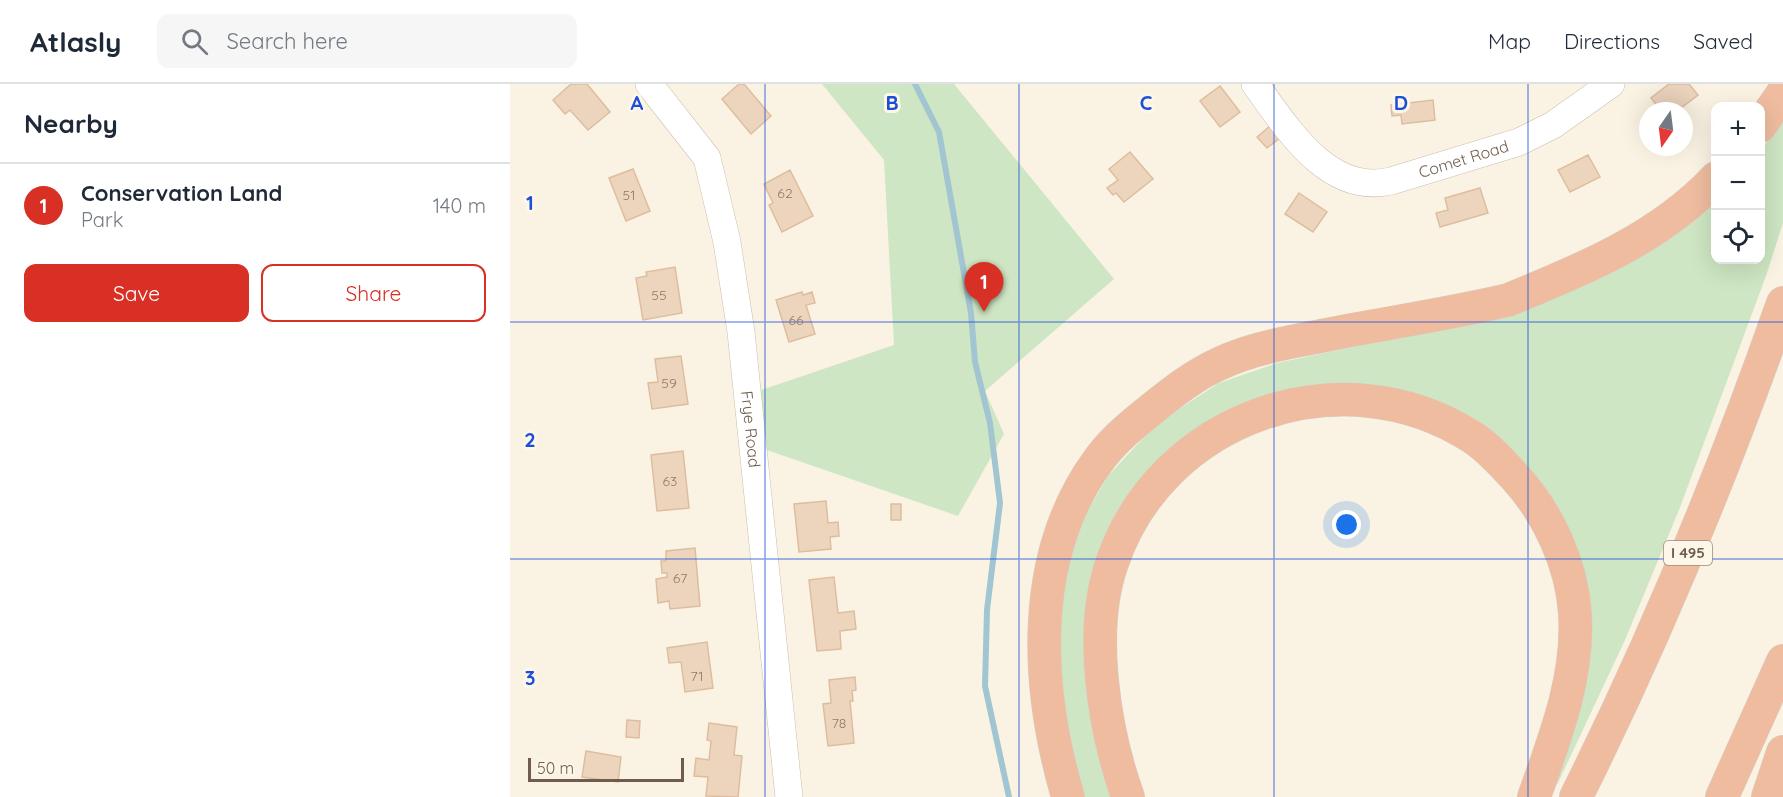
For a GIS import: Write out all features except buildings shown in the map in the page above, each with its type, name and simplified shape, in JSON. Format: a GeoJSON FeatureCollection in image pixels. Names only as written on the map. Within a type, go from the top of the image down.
{"type":"FeatureCollection","features":[{"type":"Feature","properties":{"kind":"highway"},"geometry":{"type":"LineString","coordinates":[[1765,120],[1783,93]]}},
{"type":"Feature","properties":{"kind":"highway"},"geometry":{"type":"LineString","coordinates":[[1068,797],[1053,732],[1047,690],[1045,601],[1059,539],[1078,492],[1098,460],[1125,431],[1196,376],[1222,362],[1298,340],[1499,302],[1539,288],[1615,252],[1653,230],[1702,193],[1711,183]]}},
{"type":"Feature","properties":{"kind":"highway","name":"I 495"},"geometry":{"type":"LineString","coordinates":[[1576,797],[1659,621],[1706,510],[1783,303]]}},
{"type":"Feature","properties":{"kind":"highway"},"geometry":{"type":"LineString","coordinates":[[1128,797],[1112,738],[1102,677],[1101,637],[1102,605],[1111,563],[1136,508],[1164,475],[1197,444],[1238,422],[1286,406],[1321,399],[1391,404],[1430,417],[1471,437],[1499,460],[1531,495],[1550,525],[1564,564],[1575,612],[1574,652],[1568,696],[1534,797]]}},
{"type":"Feature","properties":{"kind":"highway"},"geometry":{"type":"LineString","coordinates":[[1722,797],[1783,661]]}},
{"type":"Feature","properties":{"kind":"highway"},"geometry":{"type":"LineString","coordinates":[[1768,797],[1783,752]]}},
{"type":"Feature","properties":{"kind":"street","name":"Frye Road"},"geometry":{"type":"LineString","coordinates":[[649,84],[707,158],[727,242],[741,332],[789,797]]}},
{"type":"Feature","properties":{"kind":"street","name":"Comet Road"},"geometry":{"type":"LineString","coordinates":[[1255,84],[1283,123],[1309,152],[1346,179],[1364,183],[1391,181],[1519,142],[1553,125],[1611,84]]}},
{"type":"Feature","properties":{"kind":"green space"},"geometry":{"type":"Polygon","coordinates":[[[822,84],[954,84],[1114,279],[985,391],[1004,434],[958,516],[764,449],[755,392],[894,345],[884,160],[822,84]]]}},
{"type":"Feature","properties":{"kind":"green space"},"geometry":{"type":"Polygon","coordinates":[[[1783,120],[1783,223],[1766,276],[1679,510],[1625,640],[1557,785],[1551,785],[1572,732],[1588,676],[1589,629],[1580,575],[1446,416],[1256,407],[1118,533],[1114,797],[1075,797],[1052,652],[1075,532],[1108,476],[1156,424],[1219,383],[1277,363],[1408,335],[1641,254],[1703,214],[1711,205],[1711,264],[1765,264],[1765,145],[1783,120]]]}},
{"type":"Feature","properties":{"kind":"waterway"},"geometry":{"type":"LineString","coordinates":[[915,84],[939,132],[971,313],[975,362],[990,423],[1000,503],[987,610],[985,686],[1009,797]]}},
{"type":"Feature","properties":{"kind":"place","name":"Conservation Land"},"geometry":{"type":"Point","coordinates":[984,312]}}]}
